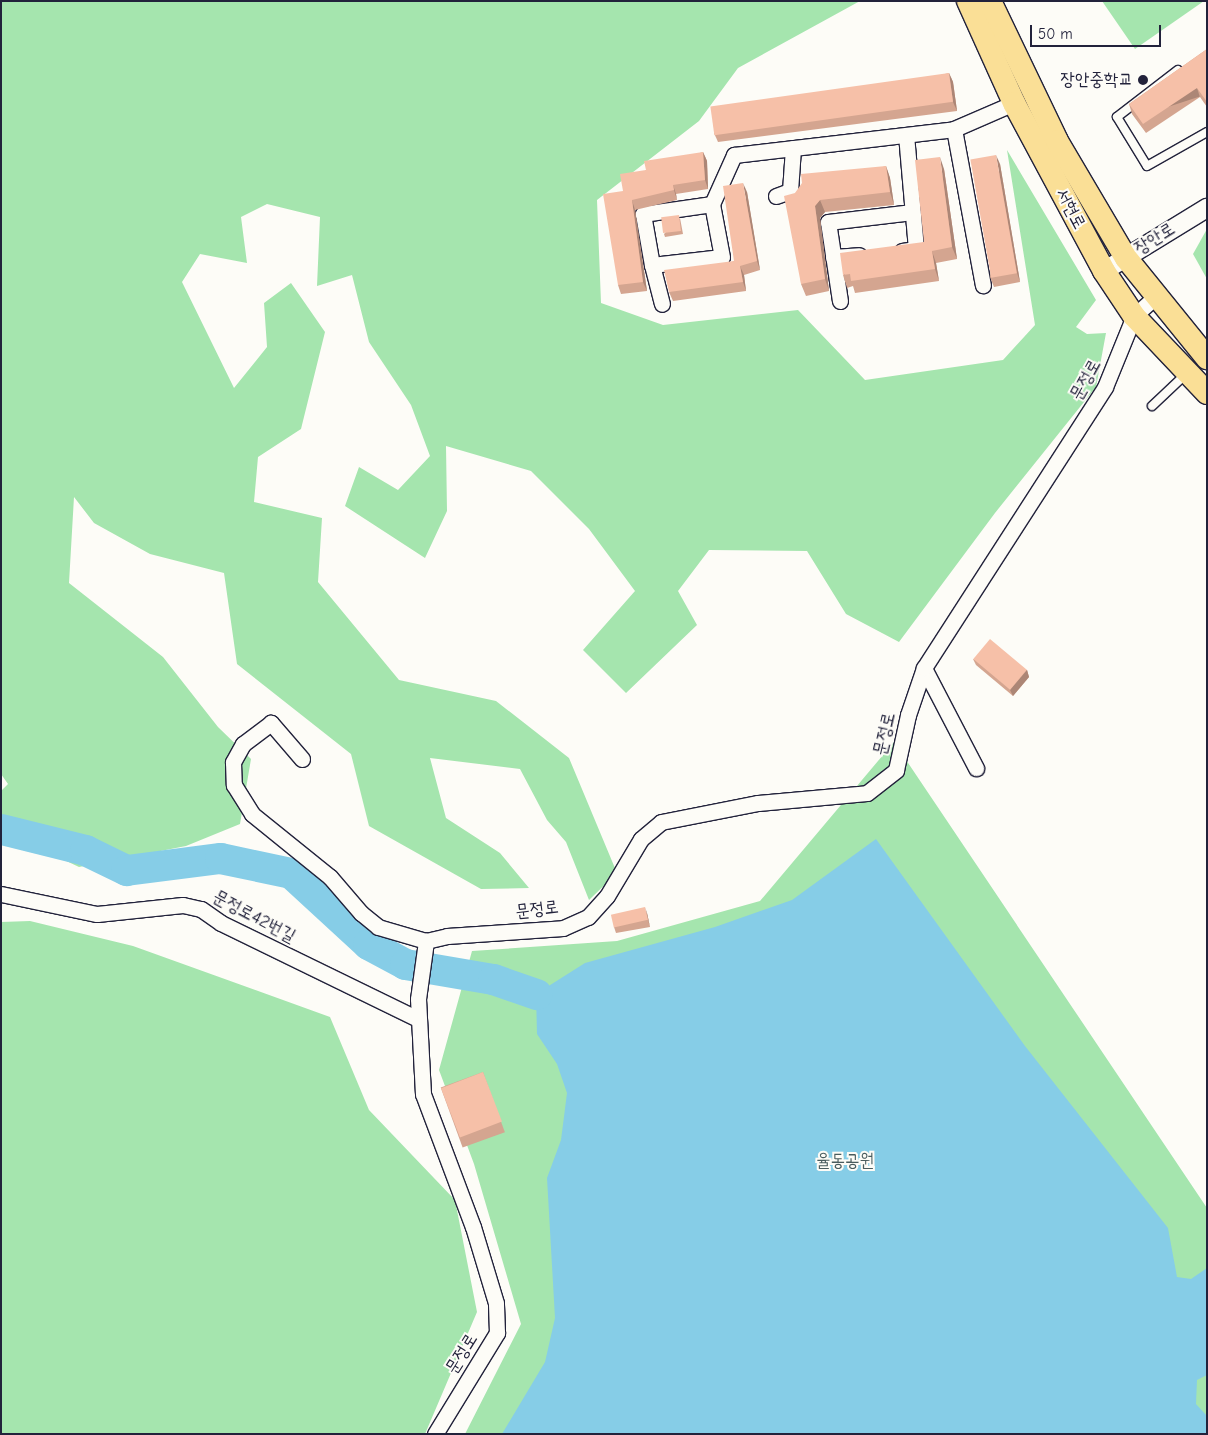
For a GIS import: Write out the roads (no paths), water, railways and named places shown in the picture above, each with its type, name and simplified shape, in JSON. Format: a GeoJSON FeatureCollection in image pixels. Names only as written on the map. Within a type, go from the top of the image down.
{"type":"FeatureCollection","features":[{"type":"Feature","properties":{"kind":"main road","name":"서현로"},"geometry":{"type":"LineString","coordinates":[[968,1],[1014,103],[1104,271],[1134,316],[1207,393]]}},
{"type":"Feature","properties":{"kind":"main road","name":"서현로"},"geometry":{"type":"LineString","coordinates":[[990,1],[1057,141],[1126,258],[1207,358]]}},
{"type":"Feature","properties":{"kind":"street"},"geometry":{"type":"LineString","coordinates":[[652,265],[722,257],[712,204],[734,155],[954,129],[1014,103]]}},
{"type":"Feature","properties":{"kind":"street"},"geometry":{"type":"LineString","coordinates":[[954,129],[983,285]]}},
{"type":"Feature","properties":{"kind":"street"},"geometry":{"type":"LineString","coordinates":[[834,257],[916,249],[906,135]]}},
{"type":"Feature","properties":{"kind":"street"},"geometry":{"type":"LineString","coordinates":[[776,196],[790,191],[793,148]]}},
{"type":"Feature","properties":{"kind":"street"},"geometry":{"type":"LineString","coordinates":[[662,304],[652,265],[643,214],[712,204]]}},
{"type":"Feature","properties":{"kind":"street","name":"장안로"},"geometry":{"type":"LineString","coordinates":[[1104,271],[1207,208]]}},
{"type":"Feature","properties":{"kind":"street"},"geometry":{"type":"LineString","coordinates":[[840,301],[828,222],[912,212]]}},
{"type":"Feature","properties":{"kind":"street","name":"문정로"},"geometry":{"type":"LineString","coordinates":[[435,1434],[497,1333],[496,1304],[473,1227],[423,1094],[418,999],[424,946],[447,936],[562,928],[588,917],[607,896],[641,839],[660,822],[758,803],[867,794],[896,770],[908,715],[924,668],[1106,387],[1134,316],[1156,296]]}},
{"type":"Feature","properties":{"kind":"street"},"geometry":{"type":"LineString","coordinates":[[924,668],[976,768]]}},
{"type":"Feature","properties":{"kind":"street"},"geometry":{"type":"LineString","coordinates":[[302,758],[271,723],[243,744],[233,762],[234,786],[252,814],[330,878],[361,913],[378,927],[424,946]]}},
{"type":"Feature","properties":{"kind":"street","name":"문정로42번길"},"geometry":{"type":"LineString","coordinates":[[1,894],[97,914],[183,905],[201,909],[221,923],[418,1019]]}},
{"type":"Feature","properties":{"kind":"lane"},"geometry":{"type":"LineString","coordinates":[[1191,61],[1126,105],[1117,117],[1147,166],[1207,132]]}},
{"type":"Feature","properties":{"kind":"lane"},"geometry":{"type":"LineString","coordinates":[[1152,406],[1187,373]]}},
{"type":"Feature","properties":{"kind":"water","name":"율동공원"},"geometry":{"type":"Polygon","coordinates":[[[876,839],[1025,1046],[1168,1228],[1177,1277],[1191,1279],[1207,1268],[1207,1375],[1197,1380],[1196,1404],[1207,1416],[1207,1434],[502,1434],[545,1362],[555,1318],[547,1178],[561,1140],[567,1093],[557,1064],[537,1034],[536,994],[585,963],[715,927],[792,900],[876,839]]]}},
{"type":"Feature","properties":{"kind":"waterway"},"geometry":{"type":"LineString","coordinates":[[1,829],[85,850],[126,870],[220,858],[291,873],[368,944],[405,964],[493,979],[536,994]]}},
{"type":"Feature","properties":{"kind":"place","name":"장안중학교"},"geometry":{"type":"Point","coordinates":[1143,80]}}]}
